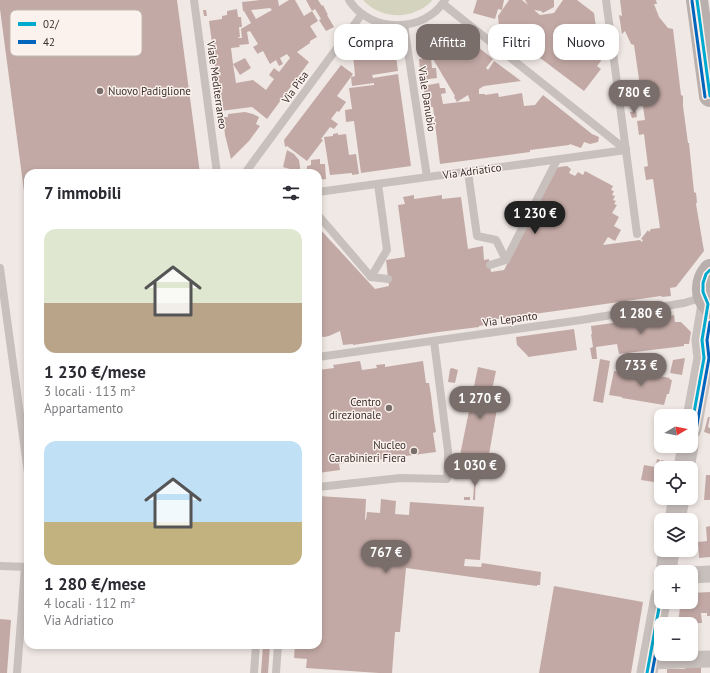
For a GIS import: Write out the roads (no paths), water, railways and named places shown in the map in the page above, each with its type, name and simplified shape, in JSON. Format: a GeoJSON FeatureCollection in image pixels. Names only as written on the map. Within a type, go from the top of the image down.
{"type":"FeatureCollection","features":[{"type":"Feature","properties":{"kind":"main road"},"geometry":{"type":"LineString","coordinates":[[697,0],[710,96]]}},
{"type":"Feature","properties":{"kind":"main road"},"geometry":{"type":"LineString","coordinates":[[707,302],[703,292],[703,283],[706,274],[710,270]]}},
{"type":"Feature","properties":{"kind":"street"},"geometry":{"type":"LineString","coordinates":[[695,409],[707,352],[702,340],[707,302]]}},
{"type":"Feature","properties":{"kind":"street"},"geometry":{"type":"LineString","coordinates":[[698,575],[710,574]]}},
{"type":"Feature","properties":{"kind":"street"},"geometry":{"type":"LineString","coordinates":[[659,609],[648,667],[710,659]]}},
{"type":"Feature","properties":{"kind":"lane","name":"Viale Mediterraneo"},"geometry":{"type":"LineString","coordinates":[[194,0],[216,169]]}},
{"type":"Feature","properties":{"kind":"lane"},"geometry":{"type":"LineString","coordinates":[[349,0],[351,4],[362,14],[382,24]]}},
{"type":"Feature","properties":{"kind":"lane"},"geometry":{"type":"LineString","coordinates":[[606,0],[637,234]]}},
{"type":"Feature","properties":{"kind":"lane"},"geometry":{"type":"LineString","coordinates":[[408,24],[419,21],[432,14],[444,2],[626,150]]}},
{"type":"Feature","properties":{"kind":"lane","name":"Via Pisa"},"geometry":{"type":"LineString","coordinates":[[248,169],[362,14]]}},
{"type":"Feature","properties":{"kind":"lane","name":"Viale Danubio"},"geometry":{"type":"LineString","coordinates":[[408,51],[427,177]]}},
{"type":"Feature","properties":{"kind":"lane","name":"Via Adriatico"},"geometry":{"type":"LineString","coordinates":[[322,191],[626,150]]}},
{"type":"Feature","properties":{"kind":"lane"},"geometry":{"type":"LineString","coordinates":[[490,265],[506,260],[557,160]]}},
{"type":"Feature","properties":{"kind":"lane"},"geometry":{"type":"LineString","coordinates":[[468,172],[477,236],[496,240],[506,260]]}},
{"type":"Feature","properties":{"kind":"lane"},"geometry":{"type":"LineString","coordinates":[[371,277],[387,250],[378,184]]}},
{"type":"Feature","properties":{"kind":"lane"},"geometry":{"type":"LineString","coordinates":[[322,220],[371,277],[388,279]]}},
{"type":"Feature","properties":{"kind":"lane"},"geometry":{"type":"LineString","coordinates":[[0,268],[24,444]]}},
{"type":"Feature","properties":{"kind":"lane","name":"Via Lepanto"},"geometry":{"type":"LineString","coordinates":[[322,356],[581,320],[684,303],[707,302]]}},
{"type":"Feature","properties":{"kind":"lane"},"geometry":{"type":"LineString","coordinates":[[322,487],[400,478],[447,479],[448,451],[434,341]]}},
{"type":"Feature","properties":{"kind":"lane"},"geometry":{"type":"LineString","coordinates":[[0,566],[24,567]]}},
{"type":"Feature","properties":{"kind":"lane"},"geometry":{"type":"LineString","coordinates":[[17,673],[24,591]]}},
{"type":"Feature","properties":{"kind":"lane"},"geometry":{"type":"LineString","coordinates":[[254,673],[256,649]]}},
{"type":"Feature","properties":{"kind":"lane"},"geometry":{"type":"LineString","coordinates":[[276,673],[278,649]]}},
{"type":"Feature","properties":{"kind":"place","name":"Nuovo Padiglione"},"geometry":{"type":"Point","coordinates":[100,91]}},
{"type":"Feature","properties":{"kind":"place","name":"Centro direzionale"},"geometry":{"type":"Point","coordinates":[389,408]}},
{"type":"Feature","properties":{"kind":"place","name":"Nucleo Carabinieri Fiera"},"geometry":{"type":"Point","coordinates":[414,451]}}]}
